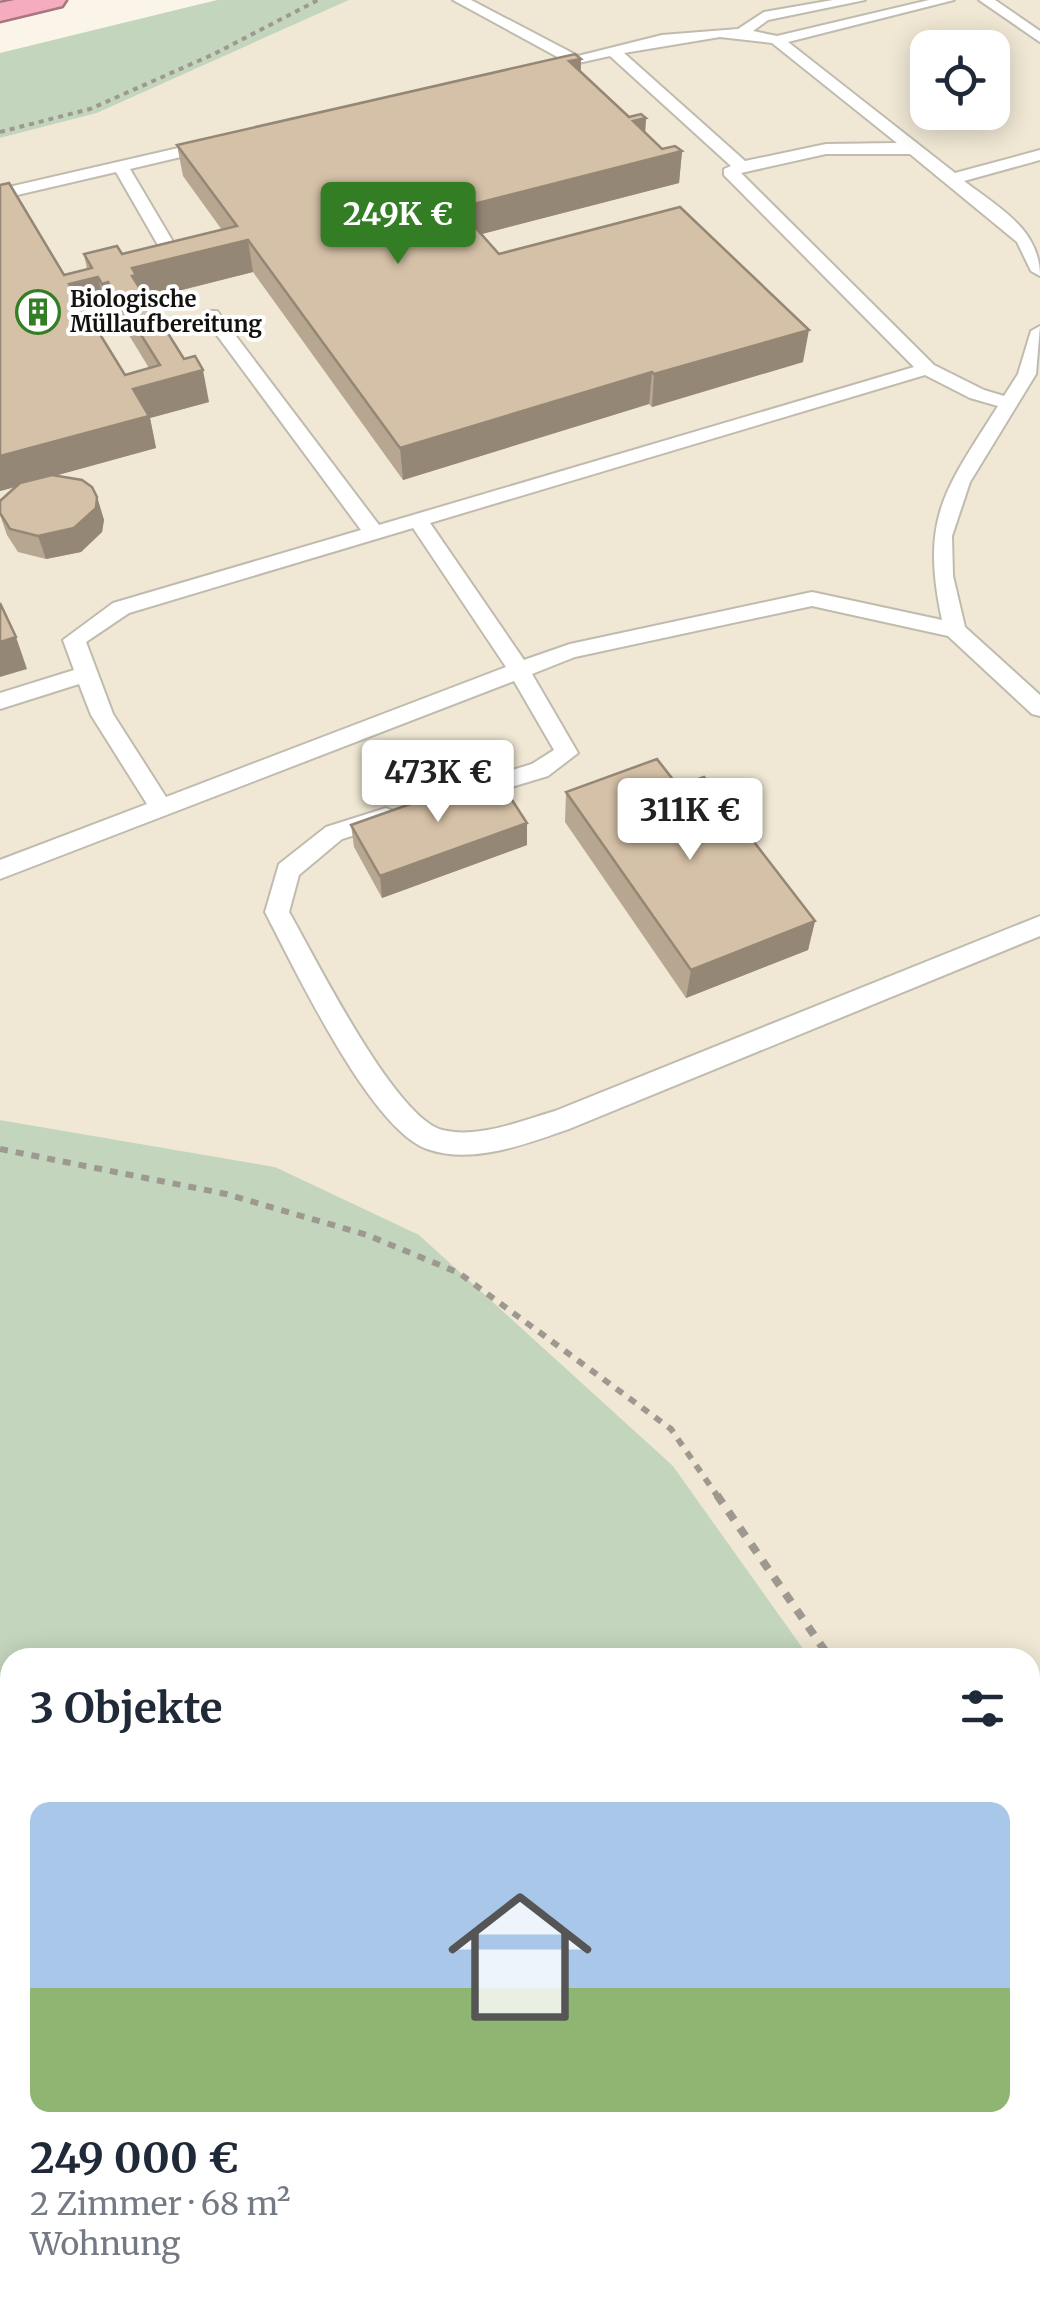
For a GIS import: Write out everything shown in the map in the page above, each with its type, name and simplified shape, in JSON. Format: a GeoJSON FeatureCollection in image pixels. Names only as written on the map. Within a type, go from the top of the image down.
{"type":"FeatureCollection","features":[{"type":"Feature","properties":{"kind":"highway"},"geometry":{"type":"LineString","coordinates":[[0,12],[52,0]]}},
{"type":"Feature","properties":{"kind":"lane"},"geometry":{"type":"LineString","coordinates":[[460,0],[577,61]]}},
{"type":"Feature","properties":{"kind":"lane"},"geometry":{"type":"LineString","coordinates":[[745,30],[764,16],[858,0]]}},
{"type":"Feature","properties":{"kind":"lane"},"geometry":{"type":"LineString","coordinates":[[776,40],[947,0]]}},
{"type":"Feature","properties":{"kind":"lane"},"geometry":{"type":"LineString","coordinates":[[986,0],[1040,38]]}},
{"type":"Feature","properties":{"kind":"lane"},"geometry":{"type":"LineString","coordinates":[[520,74],[705,31],[745,30],[776,40],[1024,240],[1040,272]]}},
{"type":"Feature","properties":{"kind":"lane"},"geometry":{"type":"LineString","coordinates":[[615,52],[742,167]]}},
{"type":"Feature","properties":{"kind":"lane"},"geometry":{"type":"LineString","coordinates":[[0,194],[234,140]]}},
{"type":"Feature","properties":{"kind":"lane"},"geometry":{"type":"LineString","coordinates":[[912,149],[861,144],[824,146],[730,172],[927,369],[976,394],[1010,403]]}},
{"type":"Feature","properties":{"kind":"lane"},"geometry":{"type":"LineString","coordinates":[[952,179],[1040,155]]}},
{"type":"Feature","properties":{"kind":"lane"},"geometry":{"type":"LineString","coordinates":[[120,166],[176,262]]}},
{"type":"Feature","properties":{"kind":"lane"},"geometry":{"type":"LineString","coordinates":[[210,314],[374,533]]}},
{"type":"Feature","properties":{"kind":"lane"},"geometry":{"type":"LineString","coordinates":[[956,630],[943,576],[942,536],[960,482],[1028,374],[1040,331]]}},
{"type":"Feature","properties":{"kind":"lane"},"geometry":{"type":"LineString","coordinates":[[162,808],[102,715],[74,640],[121,608],[927,369]]}},
{"type":"Feature","properties":{"kind":"lane"},"geometry":{"type":"LineString","coordinates":[[418,520],[519,670],[568,753],[540,770],[446,799]]}},
{"type":"Feature","properties":{"kind":"lane"},"geometry":{"type":"LineString","coordinates":[[0,870],[570,651],[812,599],[956,630],[1040,708]]}},
{"type":"Feature","properties":{"kind":"lane"},"geometry":{"type":"LineString","coordinates":[[0,700],[87,674]]}},
{"type":"Feature","properties":{"kind":"lane"},"geometry":{"type":"LineString","coordinates":[[409,810],[334,833],[288,870],[277,912],[379,1090],[428,1138],[480,1143],[558,1121],[1040,926]]}},
{"type":"Feature","properties":{"kind":"path"},"geometry":{"type":"LineString","coordinates":[[0,132],[90,108],[214,54],[318,0]]}},
{"type":"Feature","properties":{"kind":"path"},"geometry":{"type":"LineString","coordinates":[[0,1149],[226,1194],[367,1234],[459,1273],[670,1429],[823,1648]]}},
{"type":"Feature","properties":{"kind":"shaded area"},"geometry":{"type":"Polygon","coordinates":[[[349,0],[1040,0],[1040,1648],[803,1648],[673,1466],[275,1167],[0,1120],[0,138],[98,113],[349,0]]]}},
{"type":"Feature","properties":{"kind":"green space"},"geometry":{"type":"Polygon","coordinates":[[[217,0],[349,0],[97,113],[0,138],[0,53],[217,0]]]}},
{"type":"Feature","properties":{"kind":"green space"},"geometry":{"type":"Polygon","coordinates":[[[0,1120],[275,1167],[419,1235],[673,1466],[803,1648],[0,1648],[0,1120]]]}},
{"type":"Feature","properties":{"kind":"building"},"geometry":{"type":"Polygon","coordinates":[[[575,54],[581,59],[569,61],[629,117],[641,114],[646,118],[633,121],[662,149],[675,146],[682,151],[458,208],[499,254],[680,207],[809,330],[652,372],[400,448],[248,240],[132,268],[136,275],[132,276],[184,359],[195,356],[203,370],[133,389],[149,416],[0,456],[0,185],[9,183],[64,275],[92,268],[84,254],[117,246],[122,254],[237,226],[177,145],[575,54]],[[98,277],[69,284],[125,375],[160,365],[108,282],[102,284],[98,277]]]}},
{"type":"Feature","properties":{"kind":"building"},"geometry":{"type":"Polygon","coordinates":[[[52,475],[82,480],[92,487],[97,497],[96,508],[74,528],[38,536],[10,529],[0,513],[0,501],[20,483],[52,475]]]}},
{"type":"Feature","properties":{"kind":"building"},"geometry":{"type":"Polygon","coordinates":[[[0,603],[16,637],[0,642],[0,603]]]}},
{"type":"Feature","properties":{"kind":"building"},"geometry":{"type":"Polygon","coordinates":[[[657,759],[678,786],[704,777],[815,921],[691,970],[566,792],[657,759]]]}},
{"type":"Feature","properties":{"kind":"building"},"geometry":{"type":"Polygon","coordinates":[[[495,774],[527,823],[380,876],[351,825],[495,774]]]}},
{"type":"Feature","properties":{"kind":"place","name":"Biologische Müllaufbereitung"},"geometry":{"type":"Point","coordinates":[38,312]}}]}
